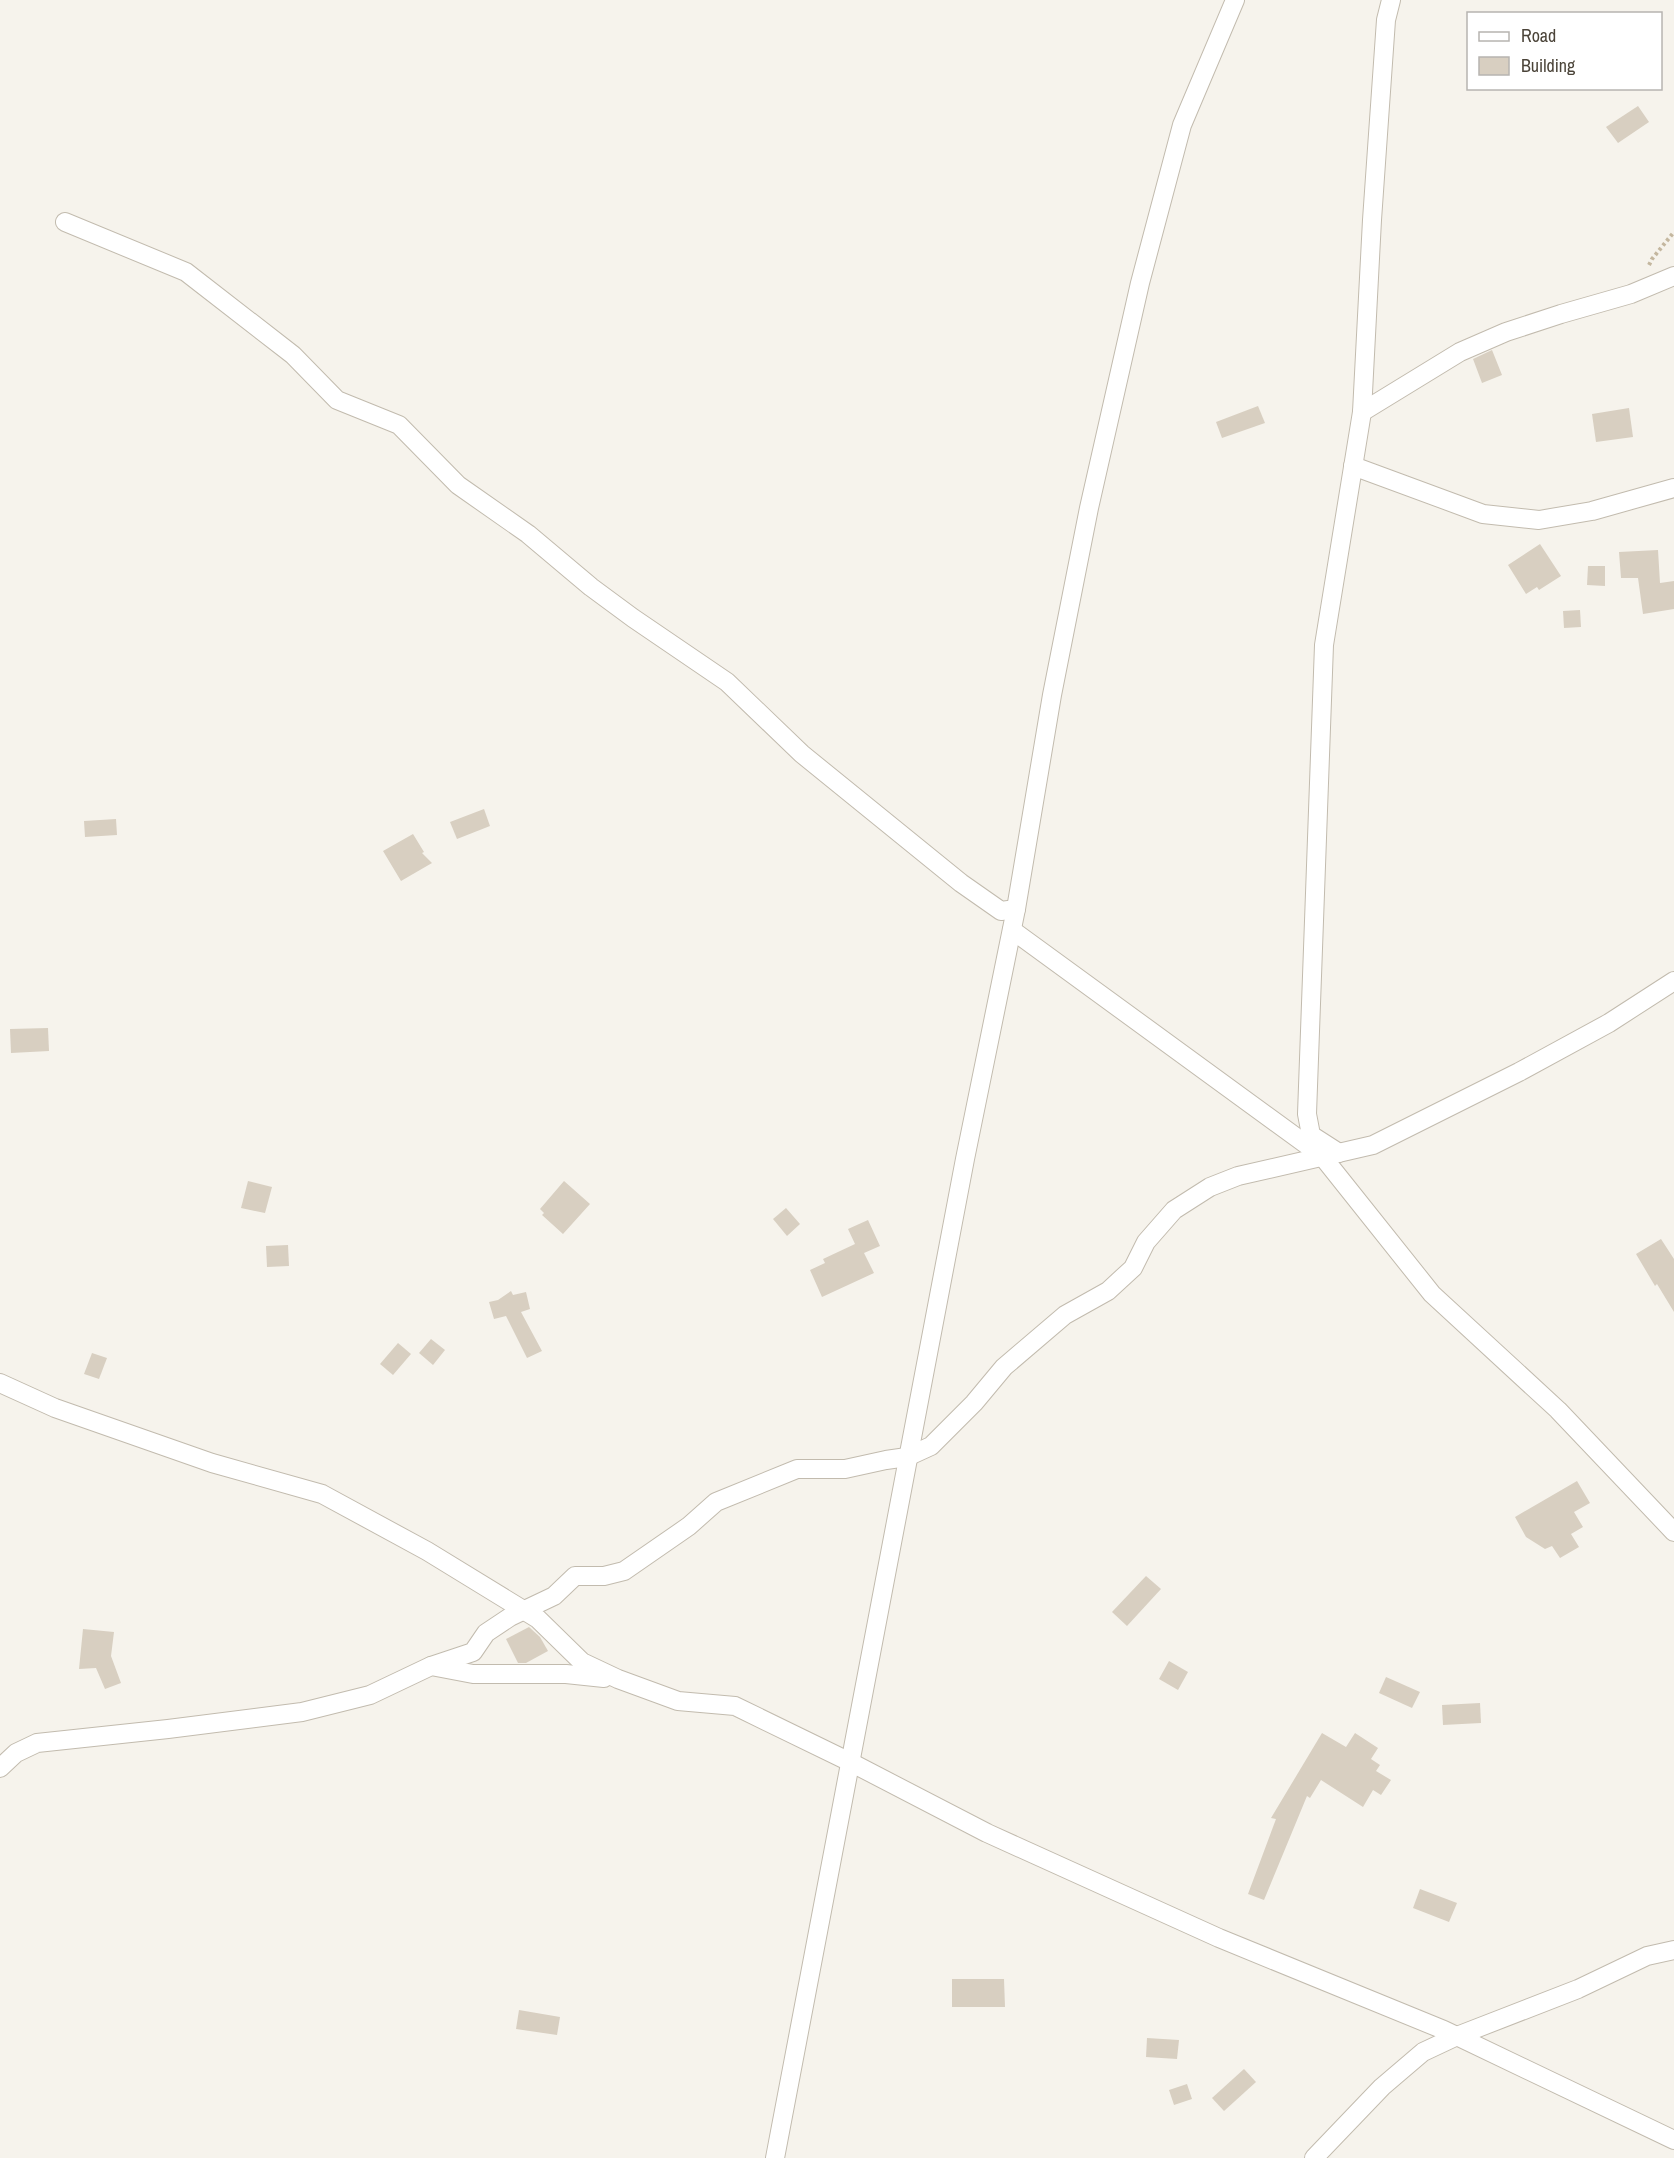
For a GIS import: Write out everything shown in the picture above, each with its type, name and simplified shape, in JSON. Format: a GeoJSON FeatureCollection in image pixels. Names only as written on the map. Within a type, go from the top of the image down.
{"type":"FeatureCollection","features":[{"type":"Feature","properties":{"kind":"street"},"geometry":{"type":"LineString","coordinates":[[775,2158],[907,1457],[1016,909],[1052,695],[1084,531],[1140,283],[1182,125],[1235,0]]}},
{"type":"Feature","properties":{"kind":"street"},"geometry":{"type":"LineString","coordinates":[[1391,0],[1386,20],[1372,208],[1362,412],[1324,645],[1307,1114],[1311,1135],[1330,1154],[1432,1294],[1558,1410],[1674,1532]]}},
{"type":"Feature","properties":{"kind":"street"},"geometry":{"type":"LineString","coordinates":[[65,222],[186,272],[293,355],[337,400],[399,425],[458,484],[528,534],[624,612],[727,682],[802,754],[961,883],[1001,911],[1016,909]]}},
{"type":"Feature","properties":{"kind":"street"},"geometry":{"type":"LineString","coordinates":[[1362,412],[1460,352],[1517,328],[1639,291],[1674,276]]}},
{"type":"Feature","properties":{"kind":"street"},"geometry":{"type":"LineString","coordinates":[[1353,466],[1483,514],[1539,520],[1592,511],[1674,488]]}},
{"type":"Feature","properties":{"kind":"street"},"geometry":{"type":"LineString","coordinates":[[1012,930],[1330,1154]]}},
{"type":"Feature","properties":{"kind":"street"},"geometry":{"type":"LineString","coordinates":[[0,1768],[16,1753],[37,1743],[302,1712],[370,1695],[431,1666],[473,1652],[486,1633],[510,1617],[554,1596],[575,1576],[604,1576],[624,1571],[689,1526],[716,1502],[797,1469],[845,1469],[907,1457],[931,1446],[974,1404],[1005,1367],[1065,1315],[1108,1291],[1133,1268],[1146,1242],[1174,1210],[1210,1187],[1238,1176],[1373,1145],[1520,1072],[1609,1023],[1674,981]]}},
{"type":"Feature","properties":{"kind":"street"},"geometry":{"type":"LineString","coordinates":[[0,1383],[55,1408],[212,1463],[322,1494],[427,1551],[525,1610],[538,1619],[582,1662],[618,1679],[678,1701],[735,1706],[987,1833],[1219,1938],[1456,2036],[1674,2140]]}},
{"type":"Feature","properties":{"kind":"street"},"geometry":{"type":"LineString","coordinates":[[431,1666],[473,1674],[566,1674],[618,1679]]}},
{"type":"Feature","properties":{"kind":"street"},"geometry":{"type":"LineString","coordinates":[[1314,2158],[1382,2087],[1423,2052],[1456,2036],[1578,1989],[1647,1956],[1674,1950]]}},
{"type":"Feature","properties":{"kind":"path"},"geometry":{"type":"LineString","coordinates":[[1639,291],[1652,259],[1674,232]]}},
{"type":"Feature","properties":{"kind":"building"},"geometry":{"type":"Polygon","coordinates":[[[1638,106],[1649,122],[1618,143],[1606,127],[1638,106]]]}},
{"type":"Feature","properties":{"kind":"building"},"geometry":{"type":"Polygon","coordinates":[[[1492,350],[1502,375],[1482,383],[1473,359],[1492,350]]]}},
{"type":"Feature","properties":{"kind":"building"},"geometry":{"type":"Polygon","coordinates":[[[1258,406],[1265,423],[1222,438],[1216,422],[1258,406]]]}},
{"type":"Feature","properties":{"kind":"building"},"geometry":{"type":"Polygon","coordinates":[[[1629,408],[1633,437],[1596,442],[1592,414],[1629,408]]]}},
{"type":"Feature","properties":{"kind":"building"},"geometry":{"type":"Polygon","coordinates":[[[1540,544],[1561,576],[1539,590],[1537,587],[1526,594],[1508,565],[1540,544]]]}},
{"type":"Feature","properties":{"kind":"building"},"geometry":{"type":"Polygon","coordinates":[[[1658,550],[1660,583],[1674,581],[1674,609],[1643,614],[1638,578],[1621,578],[1619,552],[1658,550]]]}},
{"type":"Feature","properties":{"kind":"building"},"geometry":{"type":"Polygon","coordinates":[[[1588,566],[1605,566],[1605,586],[1587,585],[1588,566]]]}},
{"type":"Feature","properties":{"kind":"building"},"geometry":{"type":"Polygon","coordinates":[[[1580,610],[1581,627],[1564,628],[1563,611],[1580,610]]]}},
{"type":"Feature","properties":{"kind":"building"},"geometry":{"type":"Polygon","coordinates":[[[484,809],[490,826],[457,839],[450,822],[484,809]]]}},
{"type":"Feature","properties":{"kind":"building"},"geometry":{"type":"Polygon","coordinates":[[[116,819],[117,835],[85,837],[84,821],[116,819]]]}},
{"type":"Feature","properties":{"kind":"building"},"geometry":{"type":"Polygon","coordinates":[[[413,834],[424,852],[422,853],[432,863],[401,881],[383,851],[413,834]]]}},
{"type":"Feature","properties":{"kind":"building"},"geometry":{"type":"Polygon","coordinates":[[[48,1028],[49,1051],[11,1053],[10,1029],[48,1028]]]}},
{"type":"Feature","properties":{"kind":"building"},"geometry":{"type":"Polygon","coordinates":[[[248,1181],[272,1187],[265,1213],[241,1208],[248,1181]]]}},
{"type":"Feature","properties":{"kind":"building"},"geometry":{"type":"Polygon","coordinates":[[[564,1181],[590,1204],[563,1234],[542,1215],[544,1213],[540,1209],[564,1181]]]}},
{"type":"Feature","properties":{"kind":"building"},"geometry":{"type":"Polygon","coordinates":[[[786,1208],[800,1224],[787,1236],[773,1219],[786,1208]]]}},
{"type":"Feature","properties":{"kind":"building"},"geometry":{"type":"Polygon","coordinates":[[[868,1220],[880,1246],[864,1253],[874,1273],[822,1297],[810,1270],[825,1263],[823,1259],[855,1244],[848,1229],[868,1220]]]}},
{"type":"Feature","properties":{"kind":"building"},"geometry":{"type":"Polygon","coordinates":[[[1661,1239],[1674,1259],[1674,1312],[1636,1254],[1661,1239]]]}},
{"type":"Feature","properties":{"kind":"building"},"geometry":{"type":"Polygon","coordinates":[[[288,1245],[289,1266],[267,1267],[266,1246],[288,1245]]]}},
{"type":"Feature","properties":{"kind":"building"},"geometry":{"type":"Polygon","coordinates":[[[511,1291],[513,1295],[526,1292],[530,1309],[521,1312],[542,1351],[527,1358],[506,1316],[494,1319],[489,1302],[498,1300],[511,1291]]]}},
{"type":"Feature","properties":{"kind":"building"},"geometry":{"type":"Polygon","coordinates":[[[431,1339],[445,1350],[433,1365],[419,1353],[431,1339]]]}},
{"type":"Feature","properties":{"kind":"building"},"geometry":{"type":"Polygon","coordinates":[[[398,1343],[411,1354],[393,1375],[380,1364],[398,1343]]]}},
{"type":"Feature","properties":{"kind":"building"},"geometry":{"type":"Polygon","coordinates":[[[92,1353],[107,1358],[99,1379],[84,1374],[92,1353]]]}},
{"type":"Feature","properties":{"kind":"building"},"geometry":{"type":"Polygon","coordinates":[[[1577,1481],[1590,1503],[1574,1512],[1583,1527],[1571,1534],[1579,1547],[1560,1558],[1552,1546],[1545,1549],[1526,1537],[1515,1517],[1577,1481]]]}},
{"type":"Feature","properties":{"kind":"building"},"geometry":{"type":"Polygon","coordinates":[[[1146,1576],[1161,1589],[1127,1626],[1112,1612],[1146,1576]]]}},
{"type":"Feature","properties":{"kind":"building"},"geometry":{"type":"Polygon","coordinates":[[[529,1627],[540,1637],[548,1651],[526,1663],[518,1663],[506,1639],[529,1627]]]}},
{"type":"Feature","properties":{"kind":"building"},"geometry":{"type":"Polygon","coordinates":[[[83,1629],[114,1632],[111,1656],[121,1683],[105,1689],[96,1668],[79,1669],[83,1629]]]}},
{"type":"Feature","properties":{"kind":"building"},"geometry":{"type":"Polygon","coordinates":[[[1169,1661],[1188,1672],[1178,1690],[1159,1679],[1169,1661]]]}},
{"type":"Feature","properties":{"kind":"building"},"geometry":{"type":"Polygon","coordinates":[[[1386,1677],[1420,1692],[1412,1708],[1379,1693],[1386,1677]]]}},
{"type":"Feature","properties":{"kind":"building"},"geometry":{"type":"Polygon","coordinates":[[[1480,1703],[1481,1723],[1443,1725],[1442,1705],[1480,1703]]]}},
{"type":"Feature","properties":{"kind":"building"},"geometry":{"type":"Polygon","coordinates":[[[1322,1733],[1346,1747],[1355,1733],[1378,1748],[1371,1759],[1380,1765],[1376,1771],[1391,1780],[1381,1795],[1373,1790],[1363,1807],[1321,1780],[1310,1798],[1307,1796],[1264,1900],[1248,1894],[1276,1819],[1271,1818],[1322,1733]]]}},
{"type":"Feature","properties":{"kind":"building"},"geometry":{"type":"Polygon","coordinates":[[[1420,1889],[1457,1903],[1449,1922],[1413,1908],[1420,1889]]]}},
{"type":"Feature","properties":{"kind":"building"},"geometry":{"type":"Polygon","coordinates":[[[952,1979],[1004,1979],[1005,2007],[952,2007],[952,1979]]]}},
{"type":"Feature","properties":{"kind":"building"},"geometry":{"type":"Polygon","coordinates":[[[519,2010],[560,2017],[557,2035],[516,2029],[519,2010]]]}},
{"type":"Feature","properties":{"kind":"building"},"geometry":{"type":"Polygon","coordinates":[[[1147,2038],[1179,2040],[1177,2059],[1146,2057],[1147,2038]]]}},
{"type":"Feature","properties":{"kind":"building"},"geometry":{"type":"Polygon","coordinates":[[[1244,2069],[1256,2082],[1224,2111],[1212,2098],[1244,2069]]]}},
{"type":"Feature","properties":{"kind":"building"},"geometry":{"type":"Polygon","coordinates":[[[1187,2084],[1192,2099],[1174,2105],[1169,2090],[1187,2084]]]}}]}
